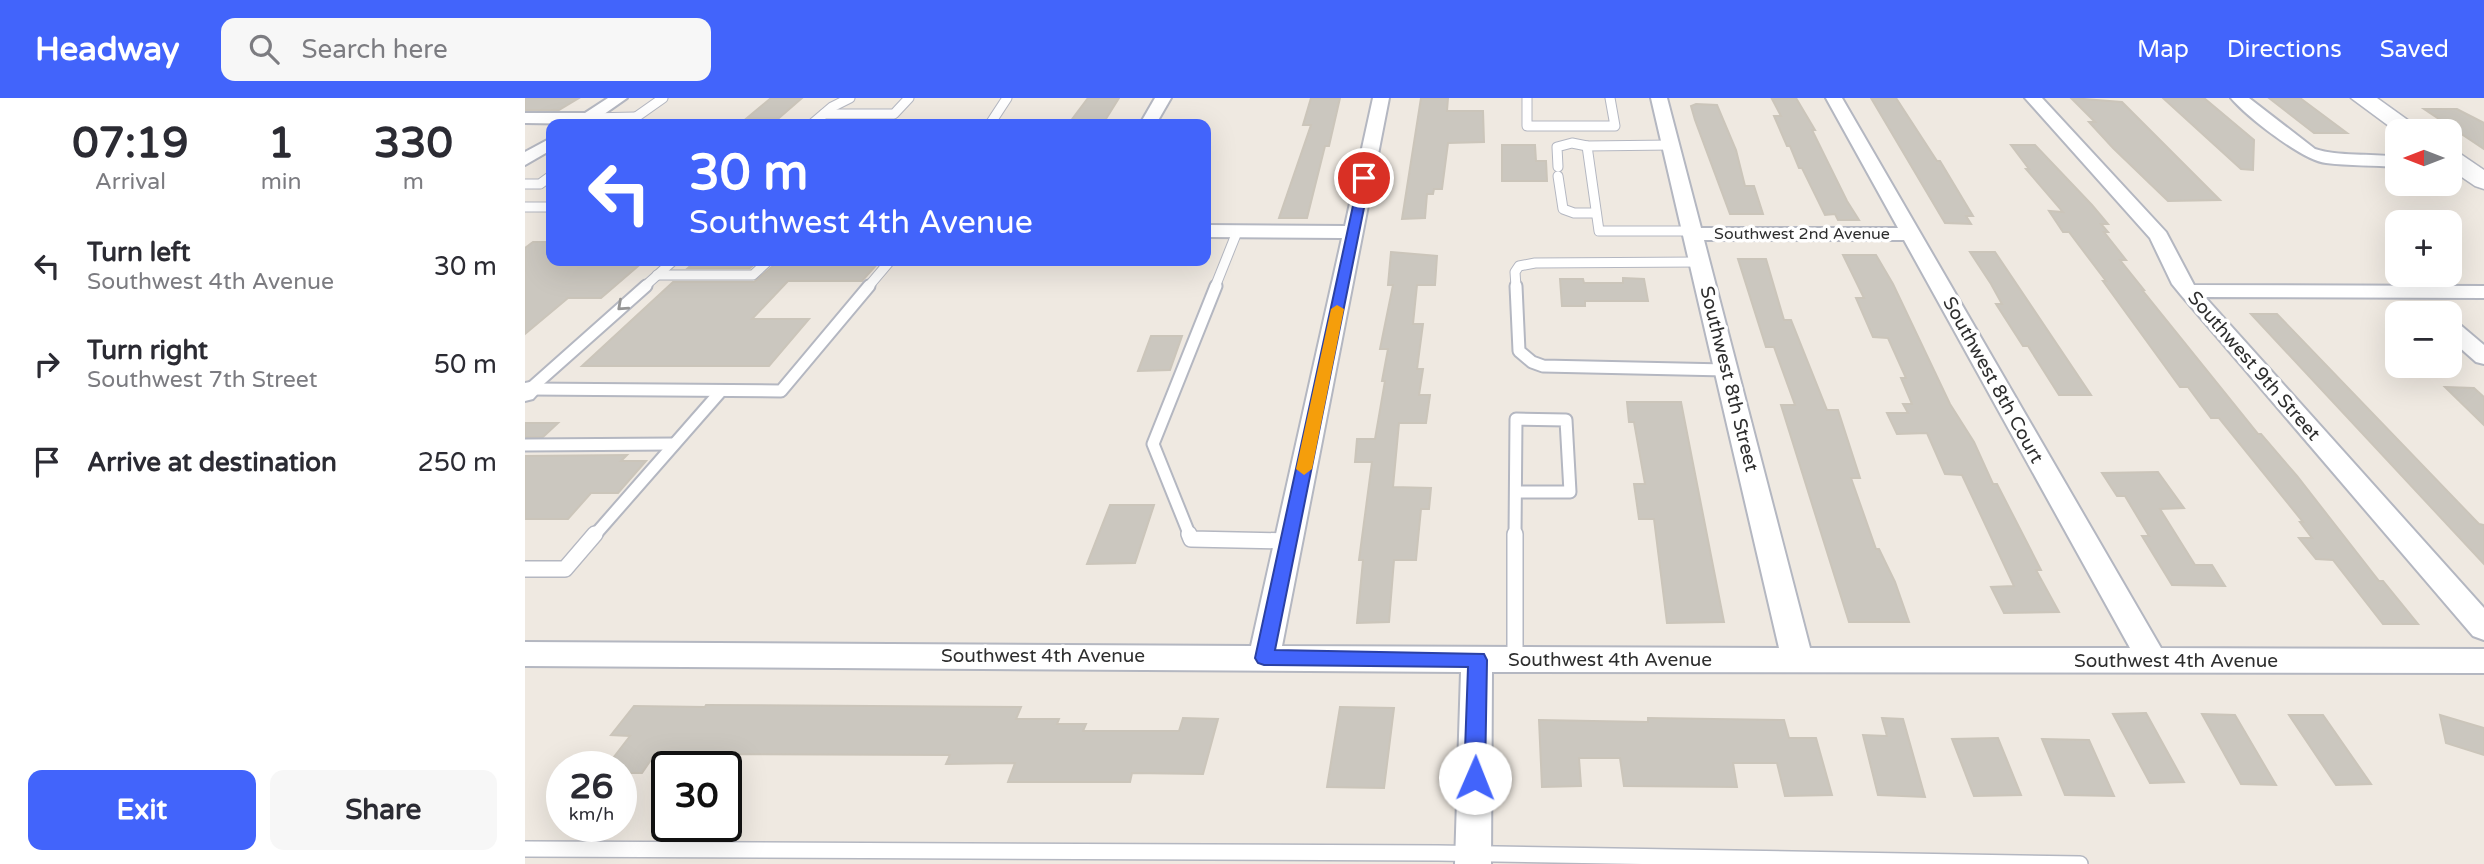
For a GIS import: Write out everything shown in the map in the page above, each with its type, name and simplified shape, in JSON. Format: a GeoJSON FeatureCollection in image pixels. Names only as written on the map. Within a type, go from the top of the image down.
{"type":"FeatureCollection","features":[{"type":"Feature","properties":{"kind":"street"},"geometry":{"type":"LineString","coordinates":[[587,119],[619,98]]}},
{"type":"Feature","properties":{"kind":"street"},"geometry":{"type":"LineString","coordinates":[[1151,119],[1163,98]]}},
{"type":"Feature","properties":{"kind":"street"},"geometry":{"type":"LineString","coordinates":[[1264,658],[1381,98]]}},
{"type":"Feature","properties":{"kind":"street","name":"Southwest 8th Street"},"geometry":{"type":"LineString","coordinates":[[1659,98],[1798,661]]}},
{"type":"Feature","properties":{"kind":"street","name":"Southwest 8th Court"},"geometry":{"type":"LineString","coordinates":[[1834,98],[2153,662]]}},
{"type":"Feature","properties":{"kind":"street","name":"Southwest 9th Street"},"geometry":{"type":"LineString","coordinates":[[2033,98],[2159,236],[2182,284],[2484,628]]}},
{"type":"Feature","properties":{"kind":"street"},"geometry":{"type":"LineString","coordinates":[[2239,98],[2309,153],[2325,158],[2385,160]]}},
{"type":"Feature","properties":{"kind":"street"},"geometry":{"type":"LineString","coordinates":[[2362,98],[2393,119]]}},
{"type":"Feature","properties":{"kind":"street"},"geometry":{"type":"LineString","coordinates":[[525,118],[546,119]]}},
{"type":"Feature","properties":{"kind":"street"},"geometry":{"type":"LineString","coordinates":[[525,160],[546,146]]}},
{"type":"Feature","properties":{"kind":"street"},"geometry":{"type":"LineString","coordinates":[[2368,158],[2373,153],[2385,153]]}},
{"type":"Feature","properties":{"kind":"street"},"geometry":{"type":"LineString","coordinates":[[2462,167],[2484,181]]}},
{"type":"Feature","properties":{"kind":"street"},"geometry":{"type":"LineString","coordinates":[[1211,232],[1353,232]]}},
{"type":"Feature","properties":{"kind":"street","name":"Southwest 2nd Avenue"},"geometry":{"type":"LineString","coordinates":[[1692,233],[1911,234]]}},
{"type":"Feature","properties":{"kind":"street"},"geometry":{"type":"LineString","coordinates":[[2188,291],[2484,292]]}},
{"type":"Feature","properties":{"kind":"street"},"geometry":{"type":"LineString","coordinates":[[2407,292],[2418,301]]}},
{"type":"Feature","properties":{"kind":"street"},"geometry":{"type":"LineString","coordinates":[[2462,338],[2484,357]]}},
{"type":"Feature","properties":{"kind":"street","name":"Southwest 4th Avenue"},"geometry":{"type":"LineString","coordinates":[[525,654],[1477,660],[2484,661]]}},
{"type":"Feature","properties":{"kind":"street"},"geometry":{"type":"LineString","coordinates":[[1473,859],[1477,660]]}},
{"type":"Feature","properties":{"kind":"lane"},"geometry":{"type":"LineString","coordinates":[[632,119],[663,98]]}},
{"type":"Feature","properties":{"kind":"lane"},"geometry":{"type":"LineString","coordinates":[[818,119],[850,98]]}},
{"type":"Feature","properties":{"kind":"lane"},"geometry":{"type":"LineString","coordinates":[[824,114],[894,114],[909,98]]}},
{"type":"Feature","properties":{"kind":"lane"},"geometry":{"type":"LineString","coordinates":[[992,119],[1007,98]]}},
{"type":"Feature","properties":{"kind":"lane"},"geometry":{"type":"LineString","coordinates":[[1527,98],[1527,126],[1615,126],[1610,98]]}},
{"type":"Feature","properties":{"kind":"lane"},"geometry":{"type":"LineString","coordinates":[[610,119],[635,117]]}},
{"type":"Feature","properties":{"kind":"lane"},"geometry":{"type":"LineString","coordinates":[[1596,213],[1574,213],[1563,209],[1557,147],[1574,142],[1587,146],[1671,145]]}},
{"type":"Feature","properties":{"kind":"lane"},"geometry":{"type":"LineString","coordinates":[[1587,146],[1599,231],[1692,233]]}},
{"type":"Feature","properties":{"kind":"lane"},"geometry":{"type":"LineString","coordinates":[[540,184],[546,180]]}},
{"type":"Feature","properties":{"kind":"lane"},"geometry":{"type":"LineString","coordinates":[[526,184],[546,184]]}},
{"type":"Feature","properties":{"kind":"lane"},"geometry":{"type":"LineString","coordinates":[[525,207],[546,207]]}},
{"type":"Feature","properties":{"kind":"lane"},"geometry":{"type":"LineString","coordinates":[[1237,232],[1153,444],[1191,538],[1289,541]]}},
{"type":"Feature","properties":{"kind":"lane"},"geometry":{"type":"LineString","coordinates":[[1700,262],[1523,264],[1515,272],[1519,351],[1532,362],[1543,366],[1726,370]]}},
{"type":"Feature","properties":{"kind":"lane"},"geometry":{"type":"LineString","coordinates":[[527,391],[667,266]]}},
{"type":"Feature","properties":{"kind":"lane"},"geometry":{"type":"LineString","coordinates":[[657,275],[753,275],[763,266]]}},
{"type":"Feature","properties":{"kind":"lane"},"geometry":{"type":"LineString","coordinates":[[527,391],[781,391],[886,266]]}},
{"type":"Feature","properties":{"kind":"lane"},"geometry":{"type":"LineString","coordinates":[[525,569],[565,569],[721,391]]}},
{"type":"Feature","properties":{"kind":"lane"},"geometry":{"type":"LineString","coordinates":[[1515,492],[1570,492],[1566,419],[1516,419],[1515,492],[1515,660]]}},
{"type":"Feature","properties":{"kind":"lane"},"geometry":{"type":"LineString","coordinates":[[525,445],[674,444]]}},
{"type":"Feature","properties":{"kind":"lane"},"geometry":{"type":"LineString","coordinates":[[526,849],[2080,864]]}},
{"type":"Feature","properties":{"kind":"building"},"geometry":{"type":"Polygon","coordinates":[[[525,98],[579,98],[559,110],[525,110],[525,98]]]}},
{"type":"Feature","properties":{"kind":"building"},"geometry":{"type":"Polygon","coordinates":[[[771,98],[802,98],[779,118],[747,118],[771,98]]]}},
{"type":"Feature","properties":{"kind":"building"},"geometry":{"type":"Polygon","coordinates":[[[1088,98],[1119,98],[1106,119],[1072,119],[1088,98]]]}},
{"type":"Feature","properties":{"kind":"building"},"geometry":{"type":"Polygon","coordinates":[[[1311,98],[1340,98],[1329,146],[1325,146],[1307,218],[1279,218],[1311,125],[1303,125],[1311,98]]]}},
{"type":"Feature","properties":{"kind":"building"},"geometry":{"type":"Polygon","coordinates":[[[1421,98],[1448,98],[1447,111],[1483,111],[1484,142],[1448,143],[1442,189],[1434,189],[1433,194],[1427,194],[1425,218],[1402,219],[1421,98]]]}},
{"type":"Feature","properties":{"kind":"building"},"geometry":{"type":"Polygon","coordinates":[[[1796,98],[1815,130],[1812,130],[1859,220],[1838,220],[1835,214],[1825,215],[1790,146],[1787,146],[1774,116],[1781,116],[1772,99],[1796,98]]]}},
{"type":"Feature","properties":{"kind":"building"},"geometry":{"type":"Polygon","coordinates":[[[1871,98],[1896,98],[1937,161],[1940,161],[1973,216],[1966,216],[1971,224],[1945,223],[1871,98]]]}},
{"type":"Feature","properties":{"kind":"building"},"geometry":{"type":"Polygon","coordinates":[[[2071,98],[2122,102],[2220,200],[2168,201],[2113,148],[2089,122],[2095,122],[2071,98]]]}},
{"type":"Feature","properties":{"kind":"building"},"geometry":{"type":"Polygon","coordinates":[[[2163,98],[2204,98],[2254,140],[2253,170],[2241,169],[2163,98]]]}},
{"type":"Feature","properties":{"kind":"building"},"geometry":{"type":"Polygon","coordinates":[[[2269,98],[2300,98],[2347,133],[2314,133],[2269,98]]]}},
{"type":"Feature","properties":{"kind":"building"},"geometry":{"type":"Polygon","coordinates":[[[1717,105],[1736,150],[1745,186],[1754,186],[1763,214],[1730,214],[1695,120],[1691,106],[1717,105]]]}},
{"type":"Feature","properties":{"kind":"building"},"geometry":{"type":"Polygon","coordinates":[[[2424,109],[2457,109],[2484,123],[2484,149],[2462,134],[2462,119],[2439,119],[2424,109]]]}},
{"type":"Feature","properties":{"kind":"building"},"geometry":{"type":"Polygon","coordinates":[[[1502,145],[1535,145],[1536,161],[1546,161],[1547,181],[1502,181],[1502,145]]]}},
{"type":"Feature","properties":{"kind":"building"},"geometry":{"type":"Polygon","coordinates":[[[2011,145],[2035,145],[2092,205],[2108,224],[2101,224],[2108,232],[2104,232],[2126,260],[2120,260],[2142,290],[2258,434],[2261,434],[2297,476],[2379,581],[2383,581],[2418,624],[2383,624],[2333,560],[2316,559],[2299,538],[2312,538],[2300,522],[2303,522],[2219,418],[2211,418],[2188,387],[2180,387],[2103,281],[2106,281],[2069,232],[2063,232],[2049,211],[2063,212],[2026,169],[2029,169],[2011,145]]]}},
{"type":"Feature","properties":{"kind":"building"},"geometry":{"type":"Polygon","coordinates":[[[533,242],[546,242],[546,266],[638,266],[601,298],[568,298],[525,334],[525,248],[533,242]]]}},
{"type":"Feature","properties":{"kind":"building"},"geometry":{"type":"Polygon","coordinates":[[[1391,252],[1437,256],[1435,285],[1417,285],[1413,324],[1423,324],[1417,369],[1423,369],[1419,395],[1430,395],[1426,423],[1399,423],[1393,487],[1431,488],[1429,509],[1421,509],[1416,560],[1394,560],[1389,622],[1357,623],[1363,560],[1359,560],[1372,462],[1355,462],[1357,439],[1375,439],[1388,349],[1380,349],[1393,285],[1388,285],[1391,252]]]}},
{"type":"Feature","properties":{"kind":"building"},"geometry":{"type":"Polygon","coordinates":[[[1970,252],[1995,252],[2091,395],[2059,395],[2028,346],[2023,346],[1996,304],[2002,304],[1970,252]]]}},
{"type":"Feature","properties":{"kind":"building"},"geometry":{"type":"Polygon","coordinates":[[[1843,255],[1876,255],[1893,284],[1950,404],[1974,442],[1993,484],[1997,484],[2041,570],[2036,570],[2059,612],[2004,613],[1991,587],[2014,586],[1962,475],[1945,474],[1927,433],[1897,434],[1887,413],[1908,413],[1903,404],[1912,404],[1901,378],[1906,378],[1888,338],[1873,337],[1856,298],[1864,298],[1843,255]]]}},
{"type":"Feature","properties":{"kind":"building"},"geometry":{"type":"Polygon","coordinates":[[[1738,259],[1766,259],[1784,320],[1791,320],[1827,410],[1838,410],[1860,478],[1851,478],[1876,549],[1879,549],[1895,582],[1909,622],[1849,622],[1781,405],[1795,405],[1774,347],[1766,347],[1738,259]]]}},
{"type":"Feature","properties":{"kind":"building"},"geometry":{"type":"Polygon","coordinates":[[[690,266],[752,266],[750,268],[688,268],[690,266]]]}},
{"type":"Feature","properties":{"kind":"building"},"geometry":{"type":"Polygon","coordinates":[[[773,266],[876,266],[862,281],[788,281],[752,319],[809,319],[769,366],[582,366],[673,282],[754,282],[773,266]]]}},
{"type":"Feature","properties":{"kind":"building"},"geometry":{"type":"Polygon","coordinates":[[[1623,278],[1644,279],[1648,301],[1585,301],[1585,306],[1562,306],[1560,279],[1583,279],[1584,283],[1623,283],[1623,278]]]}},
{"type":"Feature","properties":{"kind":"building"},"geometry":{"type":"Polygon","coordinates":[[[2251,314],[2277,314],[2479,524],[2484,525],[2484,564],[2251,314]]]}},
{"type":"Feature","properties":{"kind":"building"},"geometry":{"type":"Polygon","coordinates":[[[1151,336],[1182,336],[1170,370],[1138,371],[1151,336]]]}},
{"type":"Feature","properties":{"kind":"building"},"geometry":{"type":"Polygon","coordinates":[[[2445,387],[2474,388],[2484,397],[2484,425],[2445,387]]]}},
{"type":"Feature","properties":{"kind":"building"},"geometry":{"type":"Polygon","coordinates":[[[1627,402],[1681,402],[1724,622],[1667,623],[1654,519],[1639,519],[1634,484],[1645,484],[1634,422],[1629,422],[1627,402]]]}},
{"type":"Feature","properties":{"kind":"building"},"geometry":{"type":"Polygon","coordinates":[[[525,423],[558,423],[543,437],[525,437],[525,423]]]}},
{"type":"Feature","properties":{"kind":"building"},"geometry":{"type":"Polygon","coordinates":[[[627,455],[621,461],[646,461],[618,493],[591,493],[568,519],[525,519],[525,456],[627,455]]]}},
{"type":"Feature","properties":{"kind":"building"},"geometry":{"type":"Polygon","coordinates":[[[2158,472],[2184,508],[2160,509],[2195,565],[2212,565],[2225,586],[2172,585],[2142,536],[2149,536],[2125,496],[2117,496],[2102,473],[2158,472]]]}},
{"type":"Feature","properties":{"kind":"building"},"geometry":{"type":"Polygon","coordinates":[[[1110,505],[1154,505],[1135,563],[1087,564],[1110,505]]]}},
{"type":"Feature","properties":{"kind":"building"},"geometry":{"type":"Polygon","coordinates":[[[634,706],[1021,707],[1016,719],[1059,719],[1057,724],[1086,724],[1083,731],[1179,731],[1183,718],[1218,719],[1203,774],[1132,773],[1130,782],[1008,782],[1015,763],[946,764],[950,755],[742,754],[742,751],[651,751],[651,760],[642,773],[637,773],[637,751],[618,751],[630,736],[611,735],[634,706]]]}},
{"type":"Feature","properties":{"kind":"building"},"geometry":{"type":"Polygon","coordinates":[[[1340,707],[1394,708],[1384,788],[1327,787],[1340,707]]]}},
{"type":"Feature","properties":{"kind":"building"},"geometry":{"type":"Polygon","coordinates":[[[2146,713],[2184,782],[2150,783],[2113,714],[2146,713]]]}},
{"type":"Feature","properties":{"kind":"building"},"geometry":{"type":"Polygon","coordinates":[[[2202,714],[2235,715],[2276,785],[2241,784],[2202,714]]]}},
{"type":"Feature","properties":{"kind":"building"},"geometry":{"type":"Polygon","coordinates":[[[2289,715],[2323,715],[2371,784],[2336,785],[2289,715]]]}},
{"type":"Feature","properties":{"kind":"building"},"geometry":{"type":"Polygon","coordinates":[[[2440,715],[2484,728],[2484,755],[2446,743],[2440,715]]]}},
{"type":"Feature","properties":{"kind":"building"},"geometry":{"type":"Polygon","coordinates":[[[1648,718],[1784,720],[1789,738],[1816,738],[1832,795],[1785,796],[1777,763],[1733,763],[1737,787],[1624,786],[1620,758],[1579,758],[1581,786],[1542,787],[1539,720],[1648,722],[1648,718]]]}},
{"type":"Feature","properties":{"kind":"building"},"geometry":{"type":"Polygon","coordinates":[[[1882,718],[1903,719],[1925,797],[1878,795],[1863,735],[1887,736],[1882,718]]]}},
{"type":"Feature","properties":{"kind":"building"},"geometry":{"type":"Polygon","coordinates":[[[1998,738],[2021,795],[1974,796],[1952,739],[1998,738]]]}},
{"type":"Feature","properties":{"kind":"building"},"geometry":{"type":"Polygon","coordinates":[[[2042,739],[2089,740],[2114,796],[2065,795],[2042,739]]]}},
{"type":"Feature","properties":{"kind":"slow traffic"},"geometry":{"type":"LineString","coordinates":[[1304,469],[1337,309]]}},
{"type":"Feature","properties":{"kind":"route"},"geometry":{"type":"LineString","coordinates":[[1364,178],[1264,658],[1477,660],[1475,778]]}}]}
